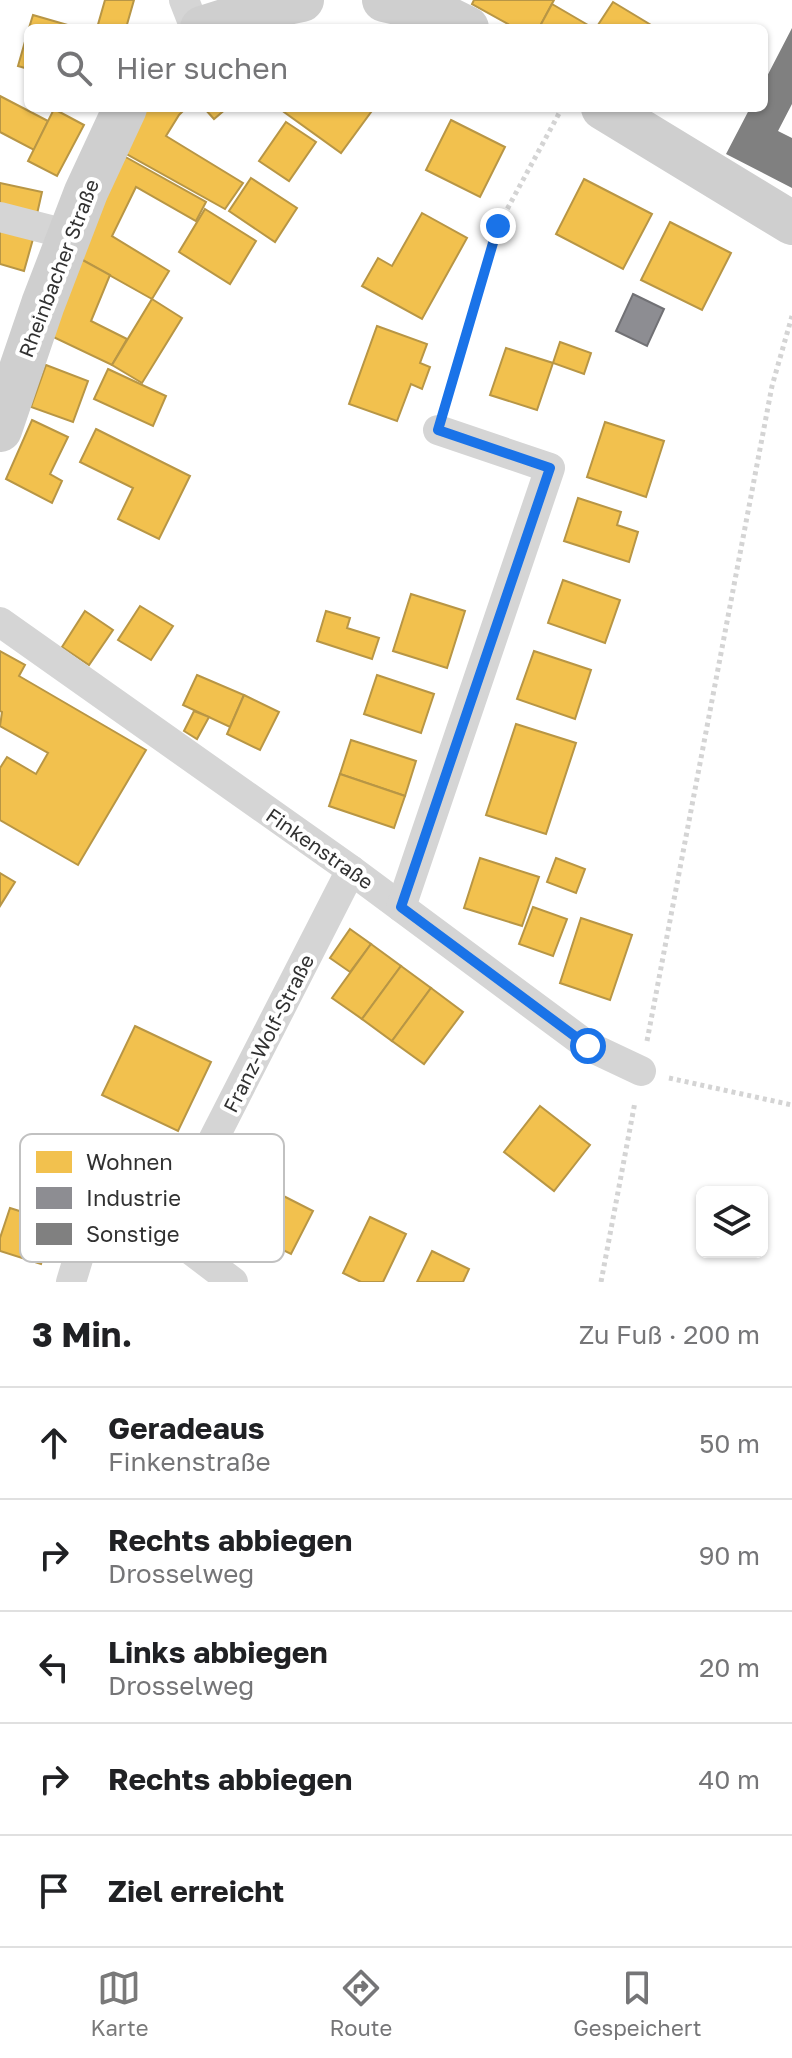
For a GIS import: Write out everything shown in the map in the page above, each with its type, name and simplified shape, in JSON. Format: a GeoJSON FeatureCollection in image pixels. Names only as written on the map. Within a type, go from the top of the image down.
{"type":"FeatureCollection","features":[{"type":"Feature","properties":{"kind":"main road"},"geometry":{"type":"LineString","coordinates":[[213,24],[302,0]]}},
{"type":"Feature","properties":{"kind":"main road"},"geometry":{"type":"LineString","coordinates":[[384,0],[433,11],[459,24]]}},
{"type":"Feature","properties":{"kind":"main road","name":"Rheinbacher Straße"},"geometry":{"type":"LineString","coordinates":[[0,430],[29,340],[92,179],[123,112]]}},
{"type":"Feature","properties":{"kind":"main road"},"geometry":{"type":"LineString","coordinates":[[610,112],[792,223]]}},
{"type":"Feature","properties":{"kind":"street"},"geometry":{"type":"LineString","coordinates":[[184,0],[193,24]]}},
{"type":"Feature","properties":{"kind":"street"},"geometry":{"type":"LineString","coordinates":[[0,217],[70,235]]}},
{"type":"Feature","properties":{"kind":"street"},"geometry":{"type":"LineString","coordinates":[[401,907],[550,468],[438,430]]}},
{"type":"Feature","properties":{"kind":"street","name":"Finkenstraße"},"geometry":{"type":"LineString","coordinates":[[0,622],[351,870],[588,1046],[641,1071]]}},
{"type":"Feature","properties":{"kind":"street","name":"Franz-Wolf-Straße"},"geometry":{"type":"LineString","coordinates":[[216,1134],[351,870]]}},
{"type":"Feature","properties":{"kind":"street"},"geometry":{"type":"LineString","coordinates":[[71,1282],[77,1262]]}},
{"type":"Feature","properties":{"kind":"street"},"geometry":{"type":"LineString","coordinates":[[207,1262],[233,1282]]}},
{"type":"Feature","properties":{"kind":"path"},"geometry":{"type":"LineString","coordinates":[[438,430],[498,226],[560,112]]}},
{"type":"Feature","properties":{"kind":"path"},"geometry":{"type":"LineString","coordinates":[[660,984],[772,386],[792,316]]}},
{"type":"Feature","properties":{"kind":"path"},"geometry":{"type":"LineString","coordinates":[[641,1071],[792,1105]]}},
{"type":"Feature","properties":{"kind":"path"},"geometry":{"type":"LineString","coordinates":[[601,1282],[623,1160]]}},
{"type":"Feature","properties":{"kind":"building: Wohnen"},"geometry":{"type":"Polygon","coordinates":[[[105,0],[134,0],[127,24],[98,24],[105,0]]]}},
{"type":"Feature","properties":{"kind":"building: Wohnen"},"geometry":{"type":"Polygon","coordinates":[[[474,0],[554,0],[541,24],[508,24],[472,4],[474,0]]]}},
{"type":"Feature","properties":{"kind":"building: Wohnen"},"geometry":{"type":"Polygon","coordinates":[[[613,2],[649,24],[599,24],[613,2]]]}},
{"type":"Feature","properties":{"kind":"building: Wohnen"},"geometry":{"type":"Polygon","coordinates":[[[552,4],[586,24],[541,24],[552,4]]]}},
{"type":"Feature","properties":{"kind":"building: Wohnen"},"geometry":{"type":"Polygon","coordinates":[[[33,15],[64,24],[30,24],[33,15]]]}},
{"type":"Feature","properties":{"kind":"building: Wohnen"},"geometry":{"type":"Polygon","coordinates":[[[24,45],[24,68],[18,66],[24,45]]]}},
{"type":"Feature","properties":{"kind":"building: Wohnen"},"geometry":{"type":"Polygon","coordinates":[[[0,96],[24,108],[24,112],[48,121],[34,150],[0,132],[0,96]]]}},
{"type":"Feature","properties":{"kind":"building: Wohnen"},"geometry":{"type":"Polygon","coordinates":[[[52,112],[60,112],[84,125],[57,176],[28,161],[52,112]]]}},
{"type":"Feature","properties":{"kind":"building: Wohnen"},"geometry":{"type":"Polygon","coordinates":[[[143,112],[182,112],[166,136],[243,183],[225,209],[123,152],[143,112]]]}},
{"type":"Feature","properties":{"kind":"building: Wohnen"},"geometry":{"type":"Polygon","coordinates":[[[208,112],[222,112],[214,119],[208,112]]]}},
{"type":"Feature","properties":{"kind":"building: Wohnen"},"geometry":{"type":"Polygon","coordinates":[[[284,112],[371,112],[341,153],[284,112]]]}},
{"type":"Feature","properties":{"kind":"building: Wohnen"},"geometry":{"type":"Polygon","coordinates":[[[451,120],[505,147],[480,197],[426,170],[451,120]]]}},
{"type":"Feature","properties":{"kind":"building: Wohnen"},"geometry":{"type":"Polygon","coordinates":[[[286,122],[316,142],[289,181],[259,161],[286,122]]]}},
{"type":"Feature","properties":{"kind":"building: Wohnen"},"geometry":{"type":"Polygon","coordinates":[[[122,155],[206,202],[196,221],[136,187],[112,236],[169,271],[152,299],[79,258],[122,155]]]}},
{"type":"Feature","properties":{"kind":"building: Wohnen"},"geometry":{"type":"Polygon","coordinates":[[[251,178],[297,208],[275,242],[229,211],[251,178]]]}},
{"type":"Feature","properties":{"kind":"building: Wohnen"},"geometry":{"type":"Polygon","coordinates":[[[584,179],[652,214],[623,269],[556,234],[584,179]]]}},
{"type":"Feature","properties":{"kind":"building: Wohnen"},"geometry":{"type":"Polygon","coordinates":[[[0,183],[42,192],[37,214],[0,206],[0,183]]]}},
{"type":"Feature","properties":{"kind":"building: Wohnen"},"geometry":{"type":"Polygon","coordinates":[[[205,209],[256,241],[230,284],[179,252],[205,209]]]}},
{"type":"Feature","properties":{"kind":"building: Wohnen"},"geometry":{"type":"Polygon","coordinates":[[[422,213],[467,238],[422,319],[362,286],[378,258],[392,266],[422,213]]]}},
{"type":"Feature","properties":{"kind":"building: Wohnen"},"geometry":{"type":"Polygon","coordinates":[[[670,222],[731,253],[702,310],[641,280],[670,222]]]}},
{"type":"Feature","properties":{"kind":"building: Wohnen"},"geometry":{"type":"Polygon","coordinates":[[[0,230],[33,239],[24,271],[0,264],[0,230]]]}},
{"type":"Feature","properties":{"kind":"building: Wohnen"},"geometry":{"type":"Polygon","coordinates":[[[79,258],[110,275],[91,321],[127,339],[112,365],[47,334],[79,258]]]}},
{"type":"Feature","properties":{"kind":"building: Wohnen"},"geometry":{"type":"Polygon","coordinates":[[[152,299],[182,318],[142,383],[112,365],[152,299]]]}},
{"type":"Feature","properties":{"kind":"building: Wohnen"},"geometry":{"type":"Polygon","coordinates":[[[377,326],[427,344],[420,363],[430,367],[422,389],[411,384],[397,421],[349,404],[377,326]]]}},
{"type":"Feature","properties":{"kind":"building: Wohnen"},"geometry":{"type":"Polygon","coordinates":[[[560,342],[591,353],[584,374],[553,363],[560,342]]]}},
{"type":"Feature","properties":{"kind":"building: Wohnen"},"geometry":{"type":"Polygon","coordinates":[[[506,348],[553,363],[537,410],[490,395],[506,348]]]}},
{"type":"Feature","properties":{"kind":"building: Wohnen"},"geometry":{"type":"Polygon","coordinates":[[[46,365],[88,381],[73,422],[31,407],[46,365]]]}},
{"type":"Feature","properties":{"kind":"building: Wohnen"},"geometry":{"type":"Polygon","coordinates":[[[108,369],[166,396],[153,426],[94,399],[108,369]]]}},
{"type":"Feature","properties":{"kind":"building: Wohnen"},"geometry":{"type":"Polygon","coordinates":[[[32,420],[68,437],[50,474],[62,481],[52,503],[6,479],[32,420]]]}},
{"type":"Feature","properties":{"kind":"building: Wohnen"},"geometry":{"type":"Polygon","coordinates":[[[605,422],[664,441],[646,497],[587,477],[605,422]]]}},
{"type":"Feature","properties":{"kind":"building: Wohnen"},"geometry":{"type":"Polygon","coordinates":[[[96,429],[190,476],[159,539],[118,519],[133,488],[80,462],[96,429]]]}},
{"type":"Feature","properties":{"kind":"building: Wohnen"},"geometry":{"type":"Polygon","coordinates":[[[578,498],[621,512],[617,525],[638,532],[629,562],[564,541],[578,498]]]}},
{"type":"Feature","properties":{"kind":"building: Wohnen"},"geometry":{"type":"Polygon","coordinates":[[[563,580],[620,600],[605,643],[548,623],[563,580]]]}},
{"type":"Feature","properties":{"kind":"building: Wohnen"},"geometry":{"type":"Polygon","coordinates":[[[411,594],[465,611],[447,668],[393,651],[411,594]]]}},
{"type":"Feature","properties":{"kind":"building: Wohnen"},"geometry":{"type":"Polygon","coordinates":[[[140,606],[173,626],[151,660],[118,640],[140,606]]]}},
{"type":"Feature","properties":{"kind":"building: Wohnen"},"geometry":{"type":"Polygon","coordinates":[[[85,611],[113,630],[89,665],[62,647],[85,611]]]}},
{"type":"Feature","properties":{"kind":"building: Wohnen"},"geometry":{"type":"Polygon","coordinates":[[[326,611],[350,618],[347,628],[379,638],[372,659],[317,641],[326,611]]]}},
{"type":"Feature","properties":{"kind":"building: Wohnen"},"geometry":{"type":"Polygon","coordinates":[[[0,651],[25,665],[19,676],[146,750],[78,865],[0,820],[0,768],[7,757],[36,774],[48,753],[0,726],[0,651]]]}},
{"type":"Feature","properties":{"kind":"building: Wohnen"},"geometry":{"type":"Polygon","coordinates":[[[534,651],[591,670],[575,719],[517,699],[534,651]]]}},
{"type":"Feature","properties":{"kind":"building: Wohnen"},"geometry":{"type":"Polygon","coordinates":[[[197,675],[244,695],[230,727],[183,705],[197,675]]]}},
{"type":"Feature","properties":{"kind":"building: Wohnen"},"geometry":{"type":"Polygon","coordinates":[[[377,675],[434,694],[421,733],[364,714],[377,675]]]}},
{"type":"Feature","properties":{"kind":"building: Wohnen"},"geometry":{"type":"Polygon","coordinates":[[[244,695],[279,712],[260,750],[227,734],[244,695]]]}},
{"type":"Feature","properties":{"kind":"building: Wohnen"},"geometry":{"type":"Polygon","coordinates":[[[194,711],[209,717],[197,739],[184,731],[194,711]]]}},
{"type":"Feature","properties":{"kind":"building: Wohnen"},"geometry":{"type":"Polygon","coordinates":[[[516,724],[576,743],[546,834],[486,815],[516,724]]]}},
{"type":"Feature","properties":{"kind":"building: Wohnen"},"geometry":{"type":"Polygon","coordinates":[[[351,740],[416,761],[405,796],[340,774],[351,740]]]}},
{"type":"Feature","properties":{"kind":"building: Wohnen"},"geometry":{"type":"Polygon","coordinates":[[[340,774],[405,796],[394,828],[329,806],[340,774]]]}},
{"type":"Feature","properties":{"kind":"building: Wohnen"},"geometry":{"type":"Polygon","coordinates":[[[480,858],[539,877],[522,926],[464,908],[480,858]]]}},
{"type":"Feature","properties":{"kind":"building: Wohnen"},"geometry":{"type":"Polygon","coordinates":[[[556,858],[585,869],[576,893],[547,882],[556,858]]]}},
{"type":"Feature","properties":{"kind":"building: Wohnen"},"geometry":{"type":"Polygon","coordinates":[[[0,873],[15,882],[0,906],[0,873]]]}},
{"type":"Feature","properties":{"kind":"building: Wohnen"},"geometry":{"type":"Polygon","coordinates":[[[533,907],[567,919],[553,956],[519,944],[533,907]]]}},
{"type":"Feature","properties":{"kind":"building: Wohnen"},"geometry":{"type":"Polygon","coordinates":[[[581,918],[632,935],[610,1000],[560,983],[581,918]]]}},
{"type":"Feature","properties":{"kind":"building: Wohnen"},"geometry":{"type":"Polygon","coordinates":[[[350,929],[371,944],[350,972],[330,958],[350,929]]]}},
{"type":"Feature","properties":{"kind":"building: Wohnen"},"geometry":{"type":"Polygon","coordinates":[[[371,944],[401,966],[362,1019],[332,998],[371,944]]]}},
{"type":"Feature","properties":{"kind":"building: Wohnen"},"geometry":{"type":"Polygon","coordinates":[[[401,966],[431,988],[392,1041],[362,1019],[401,966]]]}},
{"type":"Feature","properties":{"kind":"building: Wohnen"},"geometry":{"type":"Polygon","coordinates":[[[431,988],[463,1012],[424,1064],[392,1041],[431,988]]]}},
{"type":"Feature","properties":{"kind":"building: Wohnen"},"geometry":{"type":"Polygon","coordinates":[[[135,1026],[211,1062],[178,1131],[102,1095],[135,1026]]]}},
{"type":"Feature","properties":{"kind":"building: Wohnen"},"geometry":{"type":"Polygon","coordinates":[[[540,1106],[590,1145],[554,1191],[504,1152],[540,1106]]]}},
{"type":"Feature","properties":{"kind":"building: Wohnen"},"geometry":{"type":"Polygon","coordinates":[[[284,1196],[313,1211],[291,1254],[284,1251],[284,1196]]]}},
{"type":"Feature","properties":{"kind":"building: Wohnen"},"geometry":{"type":"Polygon","coordinates":[[[10,1208],[20,1211],[20,1257],[0,1251],[0,1238],[10,1208]]]}},
{"type":"Feature","properties":{"kind":"building: Wohnen"},"geometry":{"type":"Polygon","coordinates":[[[370,1217],[406,1234],[383,1282],[361,1282],[343,1273],[370,1217]]]}},
{"type":"Feature","properties":{"kind":"building: Wohnen"},"geometry":{"type":"Polygon","coordinates":[[[432,1251],[469,1269],[463,1282],[417,1282],[432,1251]]]}},
{"type":"Feature","properties":{"kind":"building: Industrie"},"geometry":{"type":"Polygon","coordinates":[[[633,294],[664,309],[647,346],[616,331],[633,294]]]}},
{"type":"Feature","properties":{"kind":"building: Sonstige"},"geometry":{"type":"Polygon","coordinates":[[[792,28],[792,104],[778,131],[792,138],[792,188],[726,154],[748,112],[768,112],[768,74],[792,28]]]}},
{"type":"Feature","properties":{"kind":"route"},"geometry":{"type":"LineString","coordinates":[[498,226],[438,430],[550,468],[401,907],[588,1046]]}}]}
